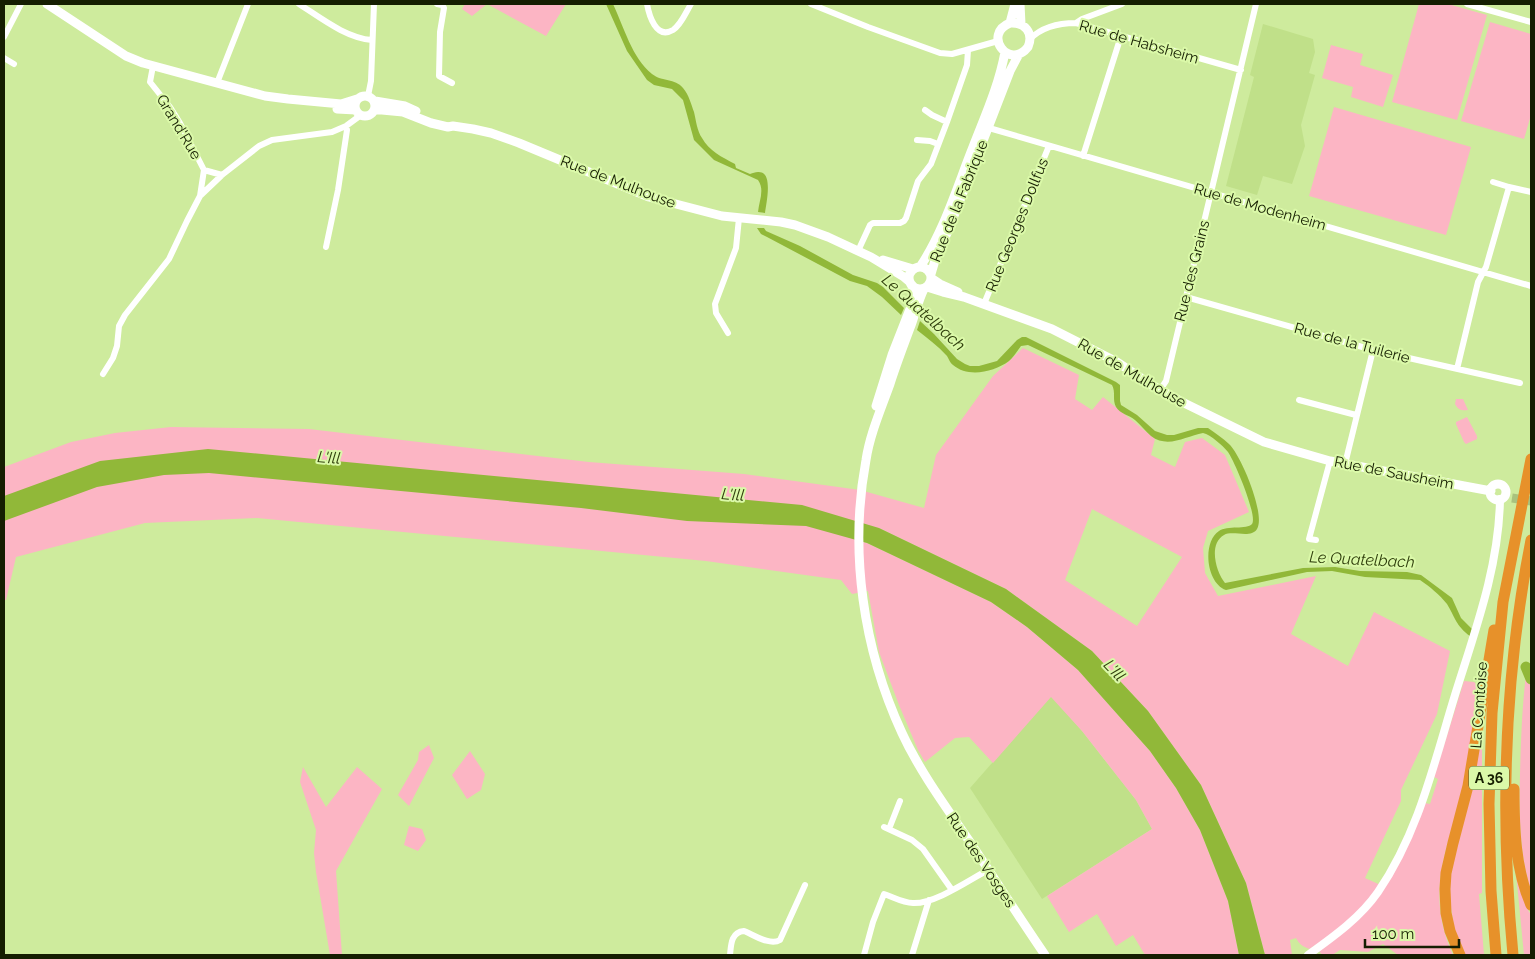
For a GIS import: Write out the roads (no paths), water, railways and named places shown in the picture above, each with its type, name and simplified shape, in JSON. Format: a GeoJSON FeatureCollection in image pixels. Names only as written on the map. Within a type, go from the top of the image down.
{"type":"FeatureCollection","features":[{"type":"Feature","properties":{"kind":"highway","name":"La Comtoise"},"geometry":{"type":"LineString","coordinates":[[1496,955],[1491,891],[1488,804],[1492,713],[1503,602],[1531,459]]}},
{"type":"Feature","properties":{"kind":"highway","name":"La Comtoise"},"geometry":{"type":"LineString","coordinates":[[1513,955],[1508,891],[1506,816],[1509,712],[1517,628],[1531,540]]}},
{"type":"Feature","properties":{"kind":"highway"},"geometry":{"type":"LineString","coordinates":[[1460,955],[1450,931],[1446,913],[1446,873],[1468,786],[1492,636],[1503,602]]}},
{"type":"Feature","properties":{"kind":"highway"},"geometry":{"type":"LineString","coordinates":[[1509,712],[1515,748],[1514,812],[1517,844],[1524,886],[1531,905]]}},
{"type":"Feature","properties":{"kind":"main road"},"geometry":{"type":"LineString","coordinates":[[46,4],[126,56],[153,66],[265,96],[305,105],[358,112],[367,116],[372,102],[362,96],[341,104],[288,100]]}},
{"type":"Feature","properties":{"kind":"main road"},"geometry":{"type":"LineString","coordinates":[[1010,23],[1015,4]]}},
{"type":"Feature","properties":{"kind":"main road"},"geometry":{"type":"LineString","coordinates":[[1020,4],[1021,24]]}},
{"type":"Feature","properties":{"kind":"main road"},"geometry":{"type":"LineString","coordinates":[[1006,24],[1021,24],[1032,34],[1028,47],[1019,54],[1012,55],[1005,52],[999,45],[999,31],[1006,24]]}},
{"type":"Feature","properties":{"kind":"main road","name":"Rue de la Fabrique"},"geometry":{"type":"LineString","coordinates":[[931,276],[936,257],[948,231],[985,127],[1005,52]]}},
{"type":"Feature","properties":{"kind":"main road","name":"Rue de la Fabrique"},"geometry":{"type":"LineString","coordinates":[[917,268],[930,253],[1019,54]]}},
{"type":"Feature","properties":{"kind":"main road"},"geometry":{"type":"LineString","coordinates":[[357,99],[355,104],[358,112]]}},
{"type":"Feature","properties":{"kind":"main road","name":"Rue de Mulhouse"},"geometry":{"type":"LineString","coordinates":[[372,102],[382,110],[403,112],[431,123],[491,133],[649,197],[702,211],[739,218],[781,222],[802,227],[871,257],[904,277],[911,284]]}},
{"type":"Feature","properties":{"kind":"main road","name":"Rue de Mulhouse"},"geometry":{"type":"LineString","coordinates":[[871,257],[917,268]]}},
{"type":"Feature","properties":{"kind":"main road"},"geometry":{"type":"LineString","coordinates":[[917,268],[926,269],[931,276],[931,281],[912,312],[913,297],[910,275],[917,268]]}},
{"type":"Feature","properties":{"kind":"main road","name":"Rue de Mulhouse"},"geometry":{"type":"LineString","coordinates":[[931,276],[940,284],[957,291],[964,297]]}},
{"type":"Feature","properties":{"kind":"main road"},"geometry":{"type":"LineString","coordinates":[[911,284],[917,289],[926,288]]}},
{"type":"Feature","properties":{"kind":"main road","name":"Rue de Mulhouse"},"geometry":{"type":"LineString","coordinates":[[926,288],[964,297],[1052,329],[1117,362],[1160,390],[1264,442],[1297,452]]}},
{"type":"Feature","properties":{"kind":"main road","name":"Rue des Vosges"},"geometry":{"type":"LineString","coordinates":[[912,312],[872,433],[866,458],[859,542],[865,612],[880,675],[895,717],[918,763],[1045,955]]}},
{"type":"Feature","properties":{"kind":"main road","name":"Rue de Sausheim"},"geometry":{"type":"LineString","coordinates":[[1297,452],[1330,461],[1491,491],[1492,487],[1498,484],[1502,485],[1507,495]]}},
{"type":"Feature","properties":{"kind":"main road"},"geometry":{"type":"LineString","coordinates":[[1491,491],[1493,498],[1507,495]]}},
{"type":"Feature","properties":{"kind":"street"},"geometry":{"type":"LineString","coordinates":[[4,37],[21,4]]}},
{"type":"Feature","properties":{"kind":"street"},"geometry":{"type":"LineString","coordinates":[[218,83],[248,4]]}},
{"type":"Feature","properties":{"kind":"street"},"geometry":{"type":"LineString","coordinates":[[299,4],[348,34],[364,40],[372,40]]}},
{"type":"Feature","properties":{"kind":"street"},"geometry":{"type":"LineString","coordinates":[[372,102],[374,4]]}},
{"type":"Feature","properties":{"kind":"street"},"geometry":{"type":"LineString","coordinates":[[437,4],[442,5],[444,8],[440,32],[439,76],[452,83]]}},
{"type":"Feature","properties":{"kind":"street"},"geometry":{"type":"LineString","coordinates":[[647,4],[652,22],[657,29],[664,32],[671,31],[677,26],[691,4]]}},
{"type":"Feature","properties":{"kind":"street"},"geometry":{"type":"LineString","coordinates":[[811,4],[940,53],[952,54],[998,41]]}},
{"type":"Feature","properties":{"kind":"street"},"geometry":{"type":"LineString","coordinates":[[1076,23],[1122,4]]}},
{"type":"Feature","properties":{"kind":"street","name":"Rue des Grains"},"geometry":{"type":"LineString","coordinates":[[1160,390],[1166,381],[1256,4]]}},
{"type":"Feature","properties":{"kind":"street"},"geometry":{"type":"LineString","coordinates":[[1467,4],[1531,22]]}},
{"type":"Feature","properties":{"kind":"street","name":"Rue de Habsheim"},"geometry":{"type":"LineString","coordinates":[[1032,34],[1056,25],[1076,23],[1241,70]]}},
{"type":"Feature","properties":{"kind":"street"},"geometry":{"type":"LineString","coordinates":[[1083,156],[1122,36]]}},
{"type":"Feature","properties":{"kind":"street"},"geometry":{"type":"LineString","coordinates":[[858,251],[870,225],[873,223],[904,222],[918,181],[930,164],[947,122],[967,65],[968,50]]}},
{"type":"Feature","properties":{"kind":"street"},"geometry":{"type":"LineString","coordinates":[[4,58],[14,64]]}},
{"type":"Feature","properties":{"kind":"street","name":"Grand'Rue"},"geometry":{"type":"LineString","coordinates":[[153,66],[150,82],[170,106],[204,170],[222,175]]}},
{"type":"Feature","properties":{"kind":"street"},"geometry":{"type":"LineString","coordinates":[[925,110],[947,122]]}},
{"type":"Feature","properties":{"kind":"street"},"geometry":{"type":"LineString","coordinates":[[103,374],[113,358],[117,346],[119,326],[137,299],[166,265],[200,196],[222,175],[259,146],[272,140],[332,132],[342,128],[358,112]]}},
{"type":"Feature","properties":{"kind":"street","name":"Rue de Modenheim"},"geometry":{"type":"LineString","coordinates":[[985,127],[1531,286]]}},
{"type":"Feature","properties":{"kind":"street"},"geometry":{"type":"LineString","coordinates":[[326,247],[338,190],[347,130],[342,128]]}},
{"type":"Feature","properties":{"kind":"street"},"geometry":{"type":"LineString","coordinates":[[917,140],[938,144]]}},
{"type":"Feature","properties":{"kind":"street","name":"Rue Georges Dollfus"},"geometry":{"type":"LineString","coordinates":[[984,304],[1049,146]]}},
{"type":"Feature","properties":{"kind":"street"},"geometry":{"type":"LineString","coordinates":[[200,196],[204,170]]}},
{"type":"Feature","properties":{"kind":"street"},"geometry":{"type":"LineString","coordinates":[[1493,182],[1531,192]]}},
{"type":"Feature","properties":{"kind":"street"},"geometry":{"type":"LineString","coordinates":[[1458,369],[1478,282],[1484,272],[1510,187]]}},
{"type":"Feature","properties":{"kind":"street"},"geometry":{"type":"LineString","coordinates":[[728,333],[716,314],[715,304],[736,248],[739,218]]}},
{"type":"Feature","properties":{"kind":"street","name":"Rue de la Tuilerie"},"geometry":{"type":"LineString","coordinates":[[1186,297],[1373,350],[1520,383]]}},
{"type":"Feature","properties":{"kind":"street"},"geometry":{"type":"LineString","coordinates":[[1345,464],[1373,350]]}},
{"type":"Feature","properties":{"kind":"street"},"geometry":{"type":"LineString","coordinates":[[1299,400],[1356,415]]}},
{"type":"Feature","properties":{"kind":"street"},"geometry":{"type":"LineString","coordinates":[[1316,540],[1309,538],[1330,461]]}},
{"type":"Feature","properties":{"kind":"street"},"geometry":{"type":"LineString","coordinates":[[1308,955],[1341,930],[1376,893],[1398,859],[1421,807],[1484,603],[1507,495]]}},
{"type":"Feature","properties":{"kind":"street"},"geometry":{"type":"LineString","coordinates":[[900,801],[886,828],[912,840],[923,849],[952,890]]}},
{"type":"Feature","properties":{"kind":"street"},"geometry":{"type":"LineString","coordinates":[[864,955],[873,922],[884,894],[906,902],[918,903],[952,890],[988,870]]}},
{"type":"Feature","properties":{"kind":"street"},"geometry":{"type":"LineString","coordinates":[[730,955],[732,940],[736,933],[740,931],[744,930],[770,942],[780,940],[805,885]]}},
{"type":"Feature","properties":{"kind":"street"},"geometry":{"type":"LineString","coordinates":[[912,955],[929,900]]}},
{"type":"Feature","properties":{"kind":"street"},"geometry":{"type":"LineString","coordinates":[[918,903],[926,910]]}},
{"type":"Feature","properties":{"kind":"waterway","name":"Le Quatelbach"},"geometry":{"type":"LineString","coordinates":[[1526,667],[1531,679]]}},
{"type":"Feature","properties":{"kind":"tunnel"},"geometry":{"type":"LineString","coordinates":[[1512,498],[1531,501]]}},
{"type":"Feature","properties":{"kind":"water label","name":"L'Ill"},"geometry":{"type":"Point","coordinates":[329,457]}},
{"type":"Feature","properties":{"kind":"water label","name":"L'Ill"},"geometry":{"type":"Point","coordinates":[733,494]}},
{"type":"Feature","properties":{"kind":"water label","name":"L'Ill"},"geometry":{"type":"Point","coordinates":[1115,670]}}]}
